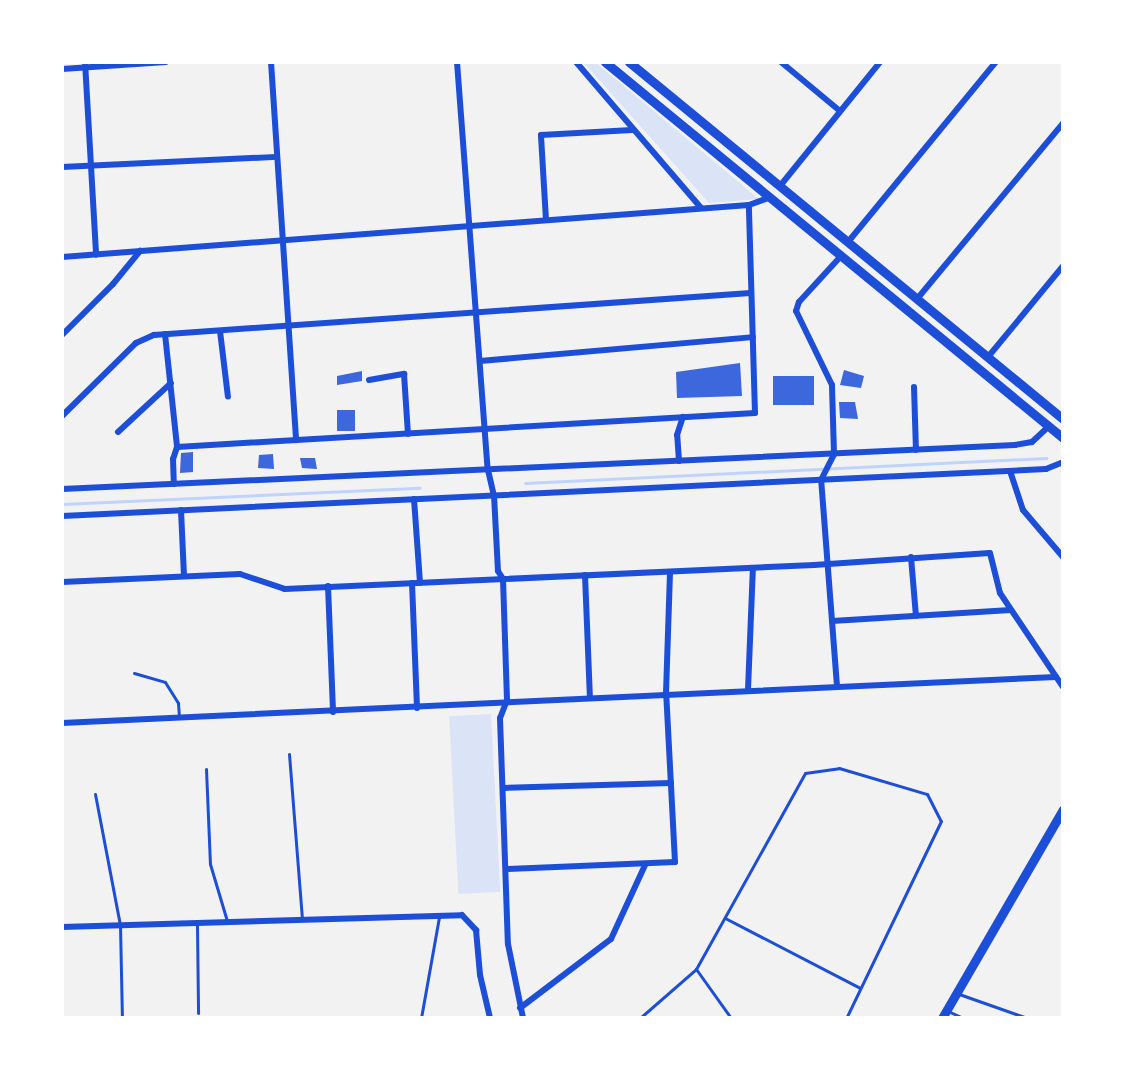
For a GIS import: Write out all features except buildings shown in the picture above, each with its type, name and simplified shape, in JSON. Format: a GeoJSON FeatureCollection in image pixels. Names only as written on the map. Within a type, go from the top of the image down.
{"type":"FeatureCollection","features":[{"type":"Feature","properties":{"kind":"main road"},"geometry":{"type":"LineString","coordinates":[[605,62],[1063,438]]}},
{"type":"Feature","properties":{"kind":"main road"},"geometry":{"type":"LineString","coordinates":[[629,62],[1061,414],[1049,426]]}},
{"type":"Feature","properties":{"kind":"main road"},"geometry":{"type":"LineString","coordinates":[[768,198],[780,186]]}},
{"type":"Feature","properties":{"kind":"main road"},"geometry":{"type":"LineString","coordinates":[[944,1014],[1063,809]]}},
{"type":"Feature","properties":{"kind":"street"},"geometry":{"type":"LineString","coordinates":[[62,69],[85,65],[166,62]]}},
{"type":"Feature","properties":{"kind":"street"},"geometry":{"type":"LineString","coordinates":[[271,62],[296,440]]}},
{"type":"Feature","properties":{"kind":"street"},"geometry":{"type":"LineString","coordinates":[[457,62],[488,470],[494,495],[498,571],[503,579],[507,700],[500,718],[510,962],[523,1018]]}},
{"type":"Feature","properties":{"kind":"street"},"geometry":{"type":"LineString","coordinates":[[576,62],[702,208]]}},
{"type":"Feature","properties":{"kind":"street"},"geometry":{"type":"LineString","coordinates":[[781,62],[840,111]]}},
{"type":"Feature","properties":{"kind":"street"},"geometry":{"type":"LineString","coordinates":[[780,186],[880,62]]}},
{"type":"Feature","properties":{"kind":"street"},"geometry":{"type":"LineString","coordinates":[[848,242],[996,62]]}},
{"type":"Feature","properties":{"kind":"street"},"geometry":{"type":"LineString","coordinates":[[85,65],[96,255]]}},
{"type":"Feature","properties":{"kind":"street"},"geometry":{"type":"LineString","coordinates":[[917,299],[1063,123]]}},
{"type":"Feature","properties":{"kind":"street"},"geometry":{"type":"LineString","coordinates":[[546,220],[541,135],[632,130]]}},
{"type":"Feature","properties":{"kind":"street"},"geometry":{"type":"LineString","coordinates":[[62,167],[277,157]]}},
{"type":"Feature","properties":{"kind":"street"},"geometry":{"type":"LineString","coordinates":[[62,257],[749,205],[768,198]]}},
{"type":"Feature","properties":{"kind":"street"},"geometry":{"type":"LineString","coordinates":[[177,447],[755,413],[749,205]]}},
{"type":"Feature","properties":{"kind":"street"},"geometry":{"type":"LineString","coordinates":[[62,335],[113,284],[140,251]]}},
{"type":"Feature","properties":{"kind":"street"},"geometry":{"type":"LineString","coordinates":[[837,686],[821,480],[834,454],[831,378],[796,311],[799,302],[841,256]]}},
{"type":"Feature","properties":{"kind":"street"},"geometry":{"type":"LineString","coordinates":[[988,357],[1063,266]]}},
{"type":"Feature","properties":{"kind":"street"},"geometry":{"type":"LineString","coordinates":[[62,416],[136,343],[147,337],[751,293]]}},
{"type":"Feature","properties":{"kind":"street"},"geometry":{"type":"LineString","coordinates":[[220,331],[228,397]]}},
{"type":"Feature","properties":{"kind":"street"},"geometry":{"type":"LineString","coordinates":[[165,334],[177,447],[173,459],[174,484]]}},
{"type":"Feature","properties":{"kind":"street"},"geometry":{"type":"LineString","coordinates":[[480,361],[753,337]]}},
{"type":"Feature","properties":{"kind":"street"},"geometry":{"type":"LineString","coordinates":[[369,380],[404,374],[408,434]]}},
{"type":"Feature","properties":{"kind":"street"},"geometry":{"type":"LineString","coordinates":[[118,432],[171,383]]}},
{"type":"Feature","properties":{"kind":"street"},"geometry":{"type":"LineString","coordinates":[[914,387],[916,450]]}},
{"type":"Feature","properties":{"kind":"street"},"geometry":{"type":"LineString","coordinates":[[679,461],[677,435],[683,417]]}},
{"type":"Feature","properties":{"kind":"street"},"geometry":{"type":"LineString","coordinates":[[62,489],[1023,444],[1039,438],[1049,426]]}},
{"type":"Feature","properties":{"kind":"street"},"geometry":{"type":"LineString","coordinates":[[62,516],[1051,469],[1063,462]]}},
{"type":"Feature","properties":{"kind":"street"},"geometry":{"type":"LineString","coordinates":[[1010,471],[1023,510],[1063,557]]}},
{"type":"Feature","properties":{"kind":"street"},"geometry":{"type":"LineString","coordinates":[[414,499],[417,708]]}},
{"type":"Feature","properties":{"kind":"street"},"geometry":{"type":"LineString","coordinates":[[181,510],[184,576]]}},
{"type":"Feature","properties":{"kind":"street"},"geometry":{"type":"LineString","coordinates":[[62,582],[244,574],[279,588],[753,568],[990,553],[1000,593],[1063,687]]}},
{"type":"Feature","properties":{"kind":"street"},"geometry":{"type":"LineString","coordinates":[[911,557],[916,616]]}},
{"type":"Feature","properties":{"kind":"street"},"geometry":{"type":"LineString","coordinates":[[748,690],[753,568]]}},
{"type":"Feature","properties":{"kind":"street"},"geometry":{"type":"LineString","coordinates":[[506,869],[673,864],[666,693],[670,572]]}},
{"type":"Feature","properties":{"kind":"street"},"geometry":{"type":"LineString","coordinates":[[585,575],[590,697]]}},
{"type":"Feature","properties":{"kind":"street"},"geometry":{"type":"LineString","coordinates":[[328,586],[333,712]]}},
{"type":"Feature","properties":{"kind":"street"},"geometry":{"type":"LineString","coordinates":[[832,621],[1011,610]]}},
{"type":"Feature","properties":{"kind":"street"},"geometry":{"type":"LineString","coordinates":[[62,723],[478,706],[507,700],[1056,677]]}},
{"type":"Feature","properties":{"kind":"street"},"geometry":{"type":"LineString","coordinates":[[503,788],[671,783]]}},
{"type":"Feature","properties":{"kind":"street"},"geometry":{"type":"LineString","coordinates":[[520,1008],[611,939],[645,865]]}},
{"type":"Feature","properties":{"kind":"street"},"geometry":{"type":"LineString","coordinates":[[62,927],[439,913],[468,918],[476,930],[480,975],[490,1018]]}},
{"type":"Feature","properties":{"kind":"lane"},"geometry":{"type":"LineString","coordinates":[[134,673],[165,682],[178,703],[179,718]]}},
{"type":"Feature","properties":{"kind":"lane"},"geometry":{"type":"LineString","coordinates":[[289,754],[302,918]]}},
{"type":"Feature","properties":{"kind":"lane"},"geometry":{"type":"LineString","coordinates":[[640,1018],[696,969],[805,773],[839,768],[927,794],[941,821],[846,1018]]}},
{"type":"Feature","properties":{"kind":"lane"},"geometry":{"type":"LineString","coordinates":[[206,769],[210,864],[227,921]]}},
{"type":"Feature","properties":{"kind":"lane"},"geometry":{"type":"LineString","coordinates":[[95,794],[120,925],[122,1018]]}},
{"type":"Feature","properties":{"kind":"lane"},"geometry":{"type":"LineString","coordinates":[[421,1018],[439,928],[439,913]]}},
{"type":"Feature","properties":{"kind":"lane"},"geometry":{"type":"LineString","coordinates":[[724,917],[860,988]]}},
{"type":"Feature","properties":{"kind":"lane"},"geometry":{"type":"LineString","coordinates":[[197,922],[198,1013]]}},
{"type":"Feature","properties":{"kind":"lane"},"geometry":{"type":"LineString","coordinates":[[696,969],[731,1018]]}},
{"type":"Feature","properties":{"kind":"lane"},"geometry":{"type":"LineString","coordinates":[[956,993],[1027,1018]]}},
{"type":"Feature","properties":{"kind":"lane"},"geometry":{"type":"LineString","coordinates":[[944,1014],[963,1018]]}},
{"type":"Feature","properties":{"kind":"shaded area"},"geometry":{"type":"Polygon","coordinates":[[[583,62],[595,62],[759,199],[709,203],[583,62]]]}},
{"type":"Feature","properties":{"kind":"shaded area"},"geometry":{"type":"Polygon","coordinates":[[[491,714],[500,892],[458,894],[449,716],[491,714]]]}},
{"type":"Feature","properties":{"kind":"waterway"},"geometry":{"type":"LineString","coordinates":[[525,483],[1046,458]]}},
{"type":"Feature","properties":{"kind":"waterway"},"geometry":{"type":"LineString","coordinates":[[62,504],[420,488]]}}]}
